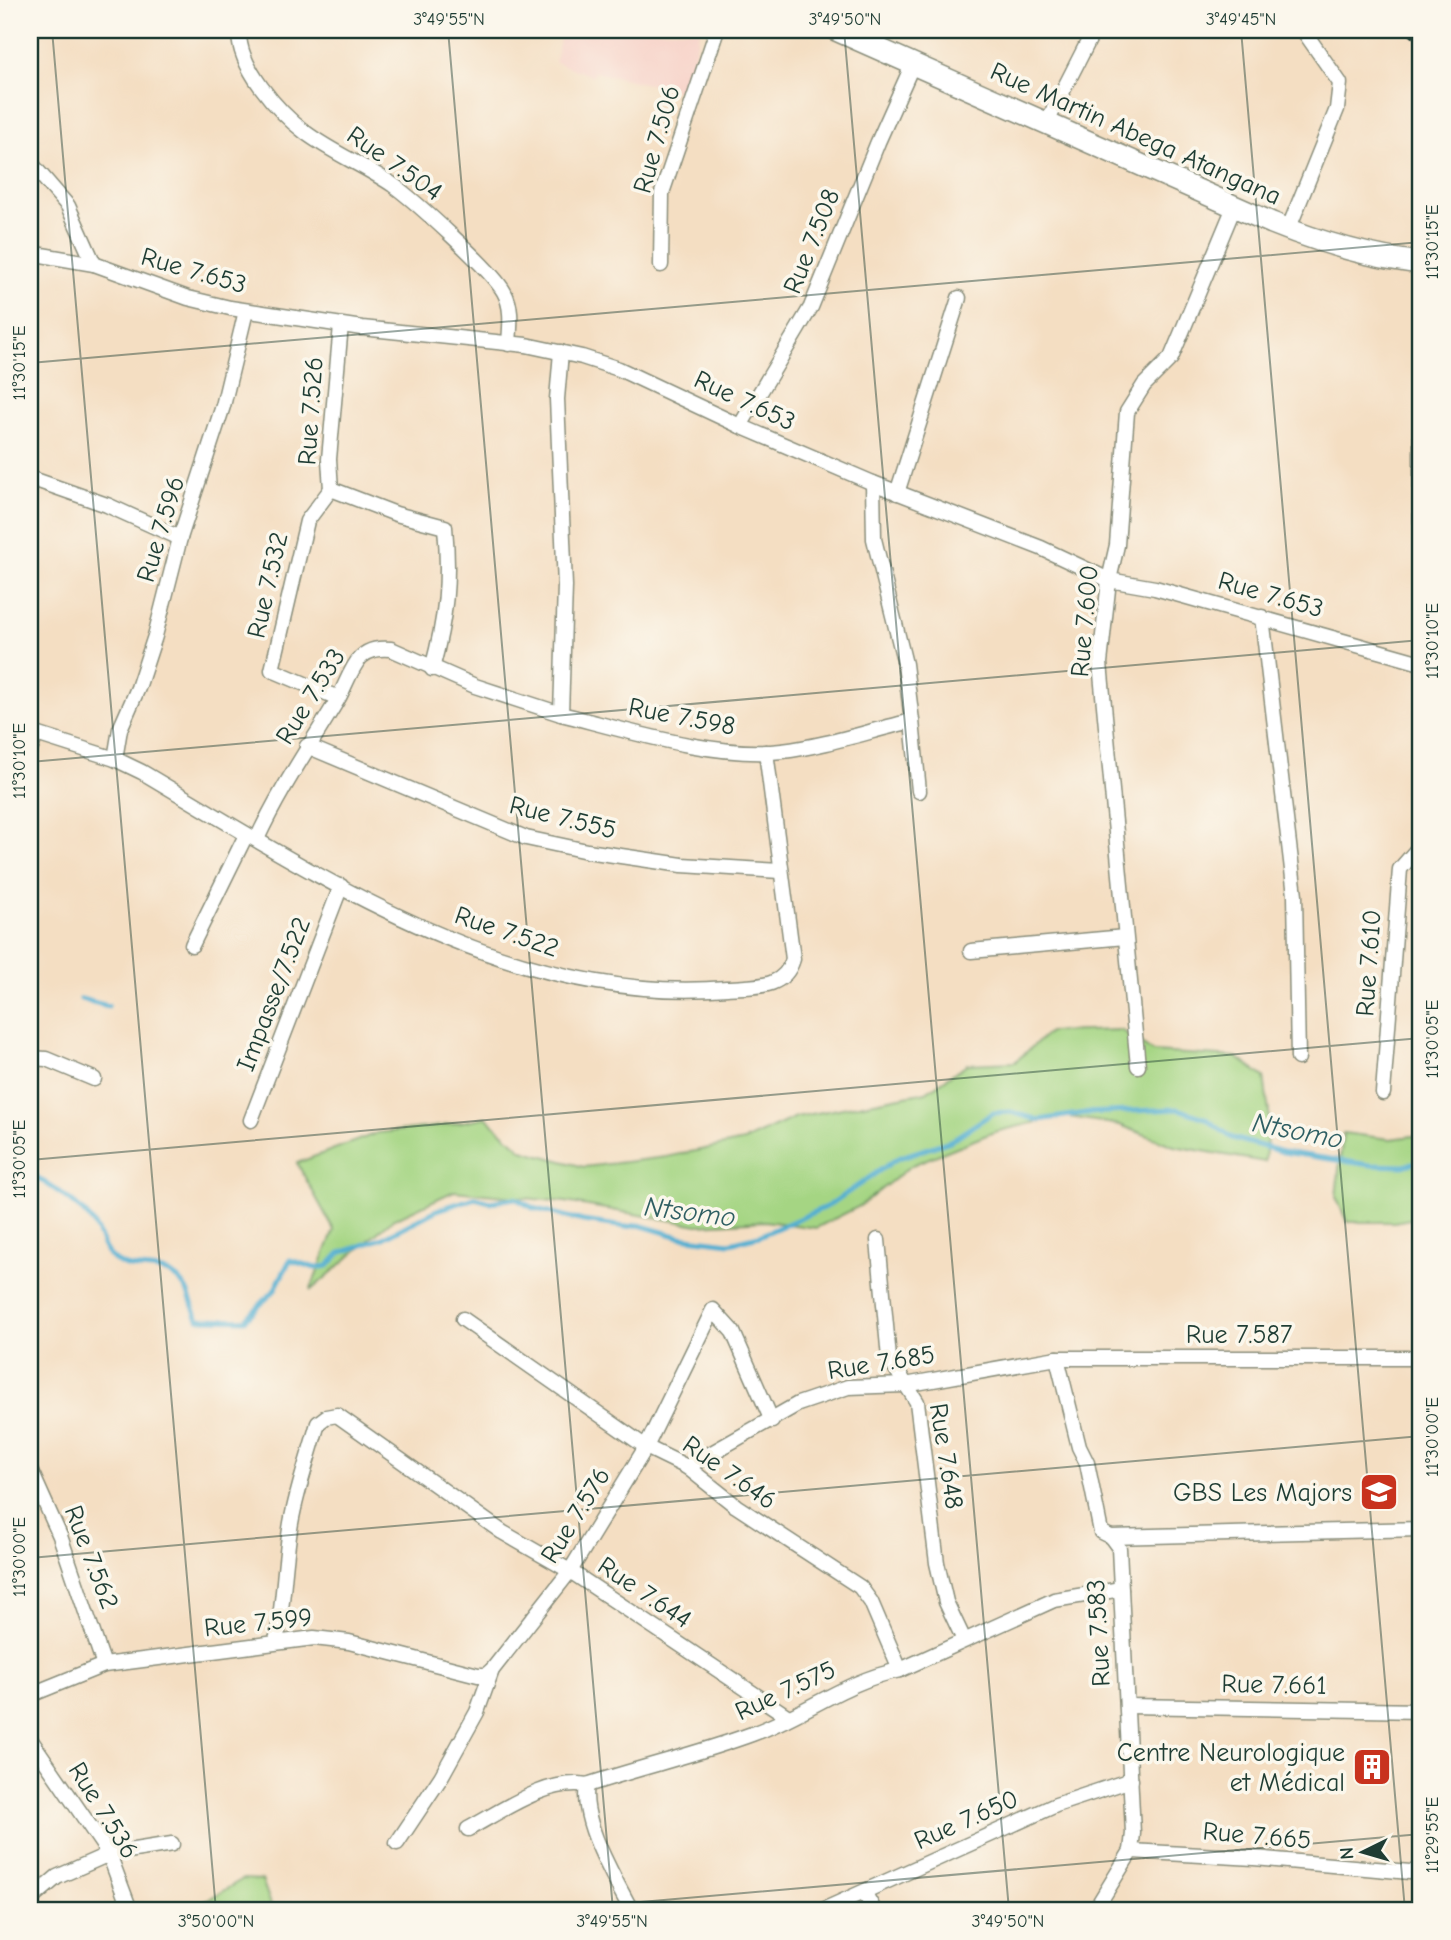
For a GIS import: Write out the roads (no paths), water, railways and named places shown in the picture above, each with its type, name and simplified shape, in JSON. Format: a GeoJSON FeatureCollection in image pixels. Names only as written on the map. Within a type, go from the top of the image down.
{"type":"FeatureCollection","features":[{"type":"Feature","properties":{"kind":"main road","name":"Rue Martin Abega Atangana"},"geometry":{"type":"LineString","coordinates":[[836,30],[912,66],[1047,122],[1288,230],[1363,254],[1421,263]]}},
{"type":"Feature","properties":{"kind":"street","name":"Rue 7.504"},"geometry":{"type":"LineString","coordinates":[[239,30],[240,52],[255,79],[306,133],[395,186],[442,227],[504,290],[510,310],[509,344]]}},
{"type":"Feature","properties":{"kind":"street","name":"Rue 7.506"},"geometry":{"type":"LineString","coordinates":[[661,265],[662,192],[717,30]]}},
{"type":"Feature","properties":{"kind":"street"},"geometry":{"type":"LineString","coordinates":[[1047,122],[1094,30]]}},
{"type":"Feature","properties":{"kind":"street"},"geometry":{"type":"LineString","coordinates":[[1288,230],[1337,109],[1340,83],[1303,30]]}},
{"type":"Feature","properties":{"kind":"street","name":"Rue 7.508"},"geometry":{"type":"LineString","coordinates":[[740,426],[811,307],[912,66]]}},
{"type":"Feature","properties":{"kind":"street"},"geometry":{"type":"LineString","coordinates":[[30,162],[68,206],[94,264]]}},
{"type":"Feature","properties":{"kind":"street","name":"Rue 7.600"},"geometry":{"type":"LineString","coordinates":[[1138,1066],[1100,663],[1109,580],[1117,545],[1127,412],[1144,385],[1171,358],[1234,207]]}},
{"type":"Feature","properties":{"kind":"street","name":"Rue 7.653"},"geometry":{"type":"LineString","coordinates":[[30,253],[94,264],[188,298],[246,311],[561,352],[620,369],[740,426],[897,493],[1041,548],[1109,580],[1155,588],[1421,663]]}},
{"type":"Feature","properties":{"kind":"street"},"geometry":{"type":"LineString","coordinates":[[897,493],[959,298]]}},
{"type":"Feature","properties":{"kind":"street","name":"Rue 7.596"},"geometry":{"type":"LineString","coordinates":[[115,760],[120,729],[138,688],[155,636],[180,538],[223,406],[246,311]]}},
{"type":"Feature","properties":{"kind":"street","name":"Rue 7.526"},"geometry":{"type":"LineString","coordinates":[[341,325],[329,459],[331,489],[397,514],[445,527],[449,572],[446,618],[432,669]]}},
{"type":"Feature","properties":{"kind":"street"},"geometry":{"type":"LineString","coordinates":[[561,352],[557,412],[565,586],[561,714]]}},
{"type":"Feature","properties":{"kind":"street"},"geometry":{"type":"LineString","coordinates":[[1421,403],[1421,522]]}},
{"type":"Feature","properties":{"kind":"street"},"geometry":{"type":"LineString","coordinates":[[30,478],[107,505],[180,538]]}},
{"type":"Feature","properties":{"kind":"street"},"geometry":{"type":"LineString","coordinates":[[873,483],[874,539],[905,664],[919,791]]}},
{"type":"Feature","properties":{"kind":"street","name":"Rue 7.532"},"geometry":{"type":"LineString","coordinates":[[331,489],[307,521],[272,670],[338,698]]}},
{"type":"Feature","properties":{"kind":"street"},"geometry":{"type":"LineString","coordinates":[[1262,617],[1295,895],[1298,1058]]}},
{"type":"Feature","properties":{"kind":"street","name":"Rue 7.533"},"geometry":{"type":"LineString","coordinates":[[192,945],[252,837],[338,698],[358,660],[379,648],[391,649],[432,669],[561,714]]}},
{"type":"Feature","properties":{"kind":"street","name":"Rue 7.598"},"geometry":{"type":"LineString","coordinates":[[561,714],[707,747],[766,752],[795,749],[912,721]]}},
{"type":"Feature","properties":{"kind":"street"},"geometry":{"type":"LineString","coordinates":[[30,751],[33,733]]}},
{"type":"Feature","properties":{"kind":"street","name":"Rue 7.522"},"geometry":{"type":"LineString","coordinates":[[33,733],[115,760],[142,772],[341,886],[441,935],[557,975],[628,987],[702,990],[771,984],[789,972],[793,959],[766,752]]}},
{"type":"Feature","properties":{"kind":"street","name":"Rue 7.555"},"geometry":{"type":"LineString","coordinates":[[307,746],[526,838],[587,851],[682,865],[780,871]]}},
{"type":"Feature","properties":{"kind":"street","name":"Rue 7.610"},"geometry":{"type":"LineString","coordinates":[[1383,1093],[1400,869],[1421,845]]}},
{"type":"Feature","properties":{"kind":"street","name":"Impasse/7.522"},"geometry":{"type":"LineString","coordinates":[[251,1120],[341,886]]}},
{"type":"Feature","properties":{"kind":"street"},"geometry":{"type":"LineString","coordinates":[[971,951],[1125,937]]}},
{"type":"Feature","properties":{"kind":"street"},"geometry":{"type":"LineString","coordinates":[[30,1058],[46,1059],[94,1079]]}},
{"type":"Feature","properties":{"kind":"street","name":"Rue 7.648"},"geometry":{"type":"LineString","coordinates":[[878,1240],[890,1358],[917,1402],[937,1563],[946,1602],[964,1640]]}},
{"type":"Feature","properties":{"kind":"street","name":"Rue 7.576"},"geometry":{"type":"LineString","coordinates":[[397,1843],[471,1723],[492,1670],[570,1572],[646,1447],[713,1310],[733,1332],[772,1421]]}},
{"type":"Feature","properties":{"kind":"street","name":"Rue 7.646"},"geometry":{"type":"LineString","coordinates":[[463,1319],[646,1447],[687,1467],[736,1506],[860,1587],[871,1602],[900,1670]]}},
{"type":"Feature","properties":{"kind":"street","name":"Rue 7.685"},"geometry":{"type":"LineString","coordinates":[[687,1467],[798,1404],[848,1387],[905,1384],[1057,1358]]}},
{"type":"Feature","properties":{"kind":"street","name":"Rue 7.587"},"geometry":{"type":"LineString","coordinates":[[1057,1358],[1421,1359]]}},
{"type":"Feature","properties":{"kind":"street","name":"Rue 7.583"},"geometry":{"type":"LineString","coordinates":[[1057,1358],[1079,1447],[1087,1463],[1101,1532],[1111,1537],[1119,1548],[1131,1780],[1130,1851],[1095,1910]]}},
{"type":"Feature","properties":{"kind":"street","name":"Rue 7.644"},"geometry":{"type":"LineString","coordinates":[[276,1642],[284,1604],[292,1523],[318,1423],[326,1417],[337,1415],[502,1532],[570,1572],[787,1716]]}},
{"type":"Feature","properties":{"kind":"street","name":"Rue 7.562"},"geometry":{"type":"LineString","coordinates":[[30,1469],[60,1536],[104,1665]]}},
{"type":"Feature","properties":{"kind":"street"},"geometry":{"type":"LineString","coordinates":[[1111,1537],[1421,1530]]}},
{"type":"Feature","properties":{"kind":"street","name":"Rue 7.575"},"geometry":{"type":"LineString","coordinates":[[468,1829],[546,1790],[573,1782],[587,1785],[755,1733],[878,1674],[900,1670],[1054,1601],[1121,1589]]}},
{"type":"Feature","properties":{"kind":"street","name":"Rue 7.599"},"geometry":{"type":"LineString","coordinates":[[30,1695],[104,1665],[314,1638],[349,1642],[478,1675],[486,1675],[492,1670]]}},
{"type":"Feature","properties":{"kind":"street","name":"Rue 7.661"},"geometry":{"type":"LineString","coordinates":[[1127,1706],[1421,1711]]}},
{"type":"Feature","properties":{"kind":"street","name":"Rue 7.536"},"geometry":{"type":"LineString","coordinates":[[30,1739],[109,1854],[130,1910]]}},
{"type":"Feature","properties":{"kind":"street","name":"Rue 7.650"},"geometry":{"type":"LineString","coordinates":[[823,1910],[1056,1805],[1131,1780]]}},
{"type":"Feature","properties":{"kind":"street"},"geometry":{"type":"LineString","coordinates":[[587,1785],[584,1798],[589,1818],[631,1910]]}},
{"type":"Feature","properties":{"kind":"street"},"geometry":{"type":"LineString","coordinates":[[30,1900],[57,1877],[109,1854],[172,1844]]}},
{"type":"Feature","properties":{"kind":"street","name":"Rue 7.665"},"geometry":{"type":"LineString","coordinates":[[1130,1851],[1254,1858],[1421,1873]]}},
{"type":"Feature","properties":{"kind":"street"},"geometry":{"type":"LineString","coordinates":[[864,1892],[874,1910]]}},
{"type":"Feature","properties":{"kind":"waterway"},"geometry":{"type":"LineString","coordinates":[[81,999],[108,1006]]}},
{"type":"Feature","properties":{"kind":"waterway","name":"Ntsomo"},"geometry":{"type":"LineString","coordinates":[[30,1173],[64,1195],[87,1215],[111,1257],[129,1267],[159,1270],[178,1279],[186,1289],[198,1319],[245,1320],[274,1291],[290,1260],[315,1268],[328,1266],[340,1253],[383,1238],[437,1210],[475,1198],[490,1202],[515,1198],[533,1208],[583,1221],[626,1227],[639,1225],[680,1237],[730,1243],[759,1236],[828,1206],[898,1158],[950,1141],[993,1113],[1011,1112],[1039,1120],[1085,1113],[1178,1109],[1205,1118],[1232,1138],[1283,1152],[1370,1165],[1404,1166],[1421,1160]]}},
{"type":"Feature","properties":{"kind":"railway"},"geometry":{"type":"LineString","coordinates":[[1407,30],[1421,42]]}},
{"type":"Feature","properties":{"kind":"place","name":"GBS Les Majors"},"geometry":{"type":"Point","coordinates":[1379,1492]}},
{"type":"Feature","properties":{"kind":"place","name":"Centre Neurologique et Médical"},"geometry":{"type":"Point","coordinates":[1372,1767]}}]}
